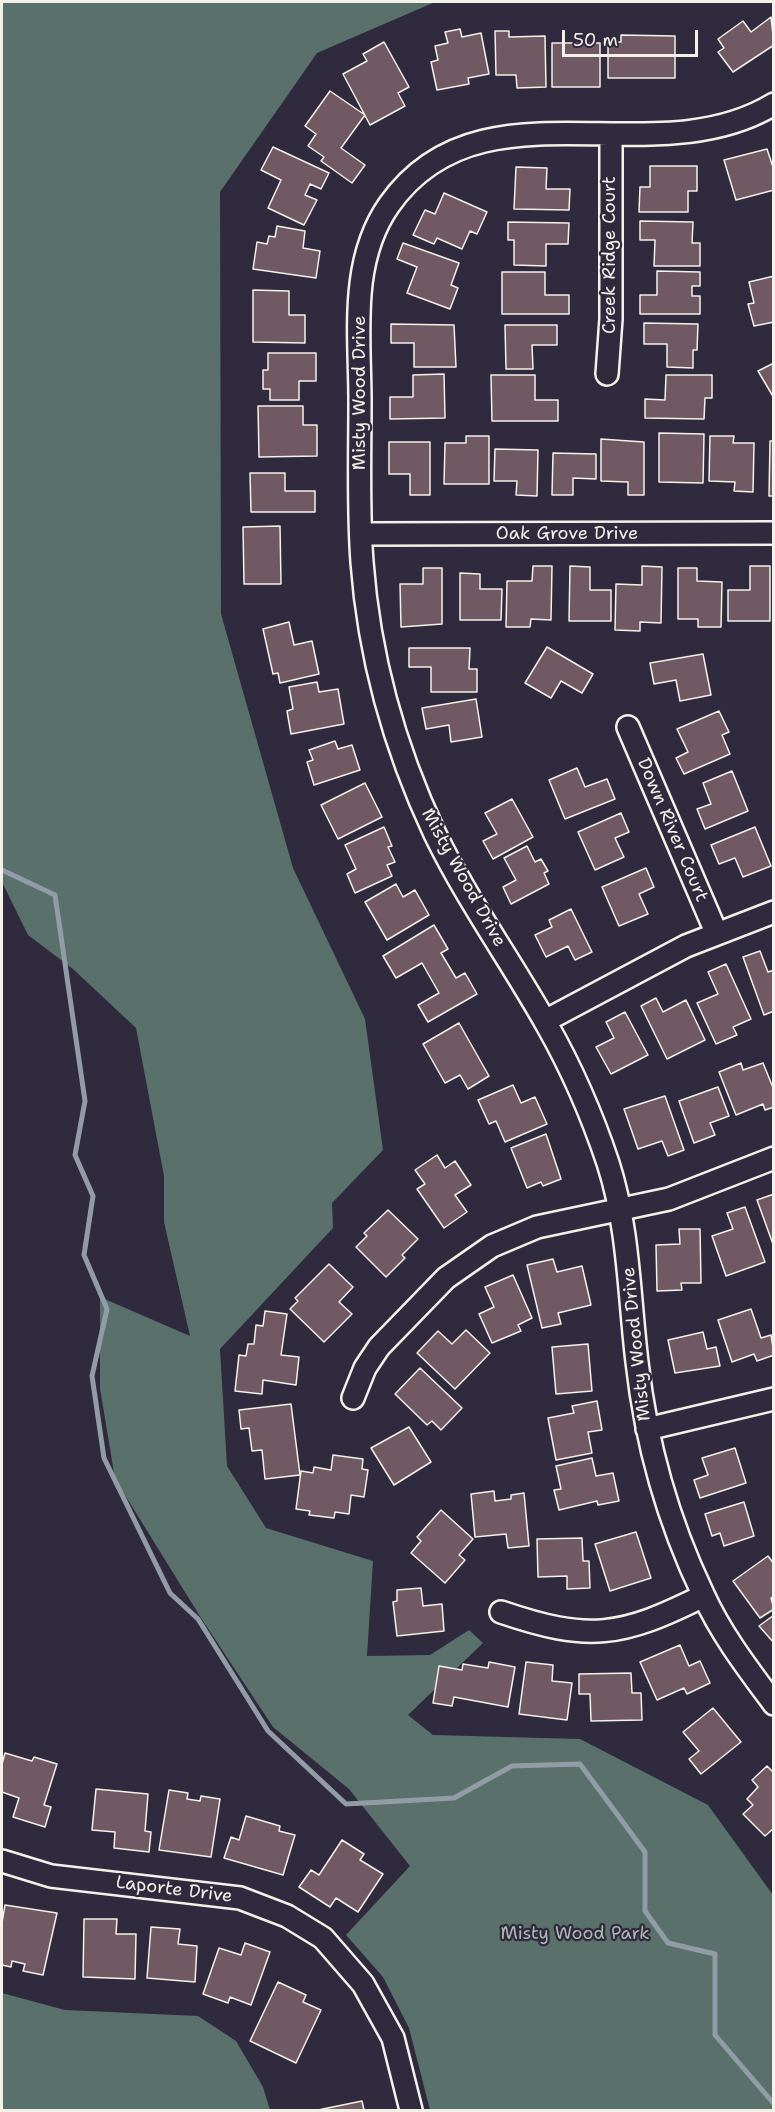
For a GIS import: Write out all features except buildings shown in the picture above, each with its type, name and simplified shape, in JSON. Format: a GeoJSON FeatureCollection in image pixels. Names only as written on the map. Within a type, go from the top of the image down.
{"type":"FeatureCollection","features":[{"type":"Feature","properties":{"kind":"street","name":"Misty Wood Drive"},"geometry":{"type":"LineString","coordinates":[[774,104],[742,119],[691,132],[611,135],[520,134],[491,137],[441,157],[421,171],[389,205],[376,227],[362,275],[361,534],[372,643],[386,700],[414,787],[461,883],[545,1021],[579,1086],[610,1172],[620,1209],[647,1429],[662,1490],[703,1596],[732,1645],[774,1704]]}},
{"type":"Feature","properties":{"kind":"street","name":"Creek Ridge Court"},"geometry":{"type":"LineString","coordinates":[[607,374],[611,319],[611,135]]}},
{"type":"Feature","properties":{"kind":"street","name":"Oak Grove Drive"},"geometry":{"type":"LineString","coordinates":[[361,534],[774,533]]}},
{"type":"Feature","properties":{"kind":"street","name":"Down River Court"},"geometry":{"type":"LineString","coordinates":[[628,727],[717,932]]}},
{"type":"Feature","properties":{"kind":"street"},"geometry":{"type":"LineString","coordinates":[[545,1021],[717,932],[774,912]]}},
{"type":"Feature","properties":{"kind":"street"},"geometry":{"type":"LineString","coordinates":[[353,1398],[365,1368],[379,1347],[446,1278],[469,1261],[514,1235],[669,1199],[774,1158]]}},
{"type":"Feature","properties":{"kind":"street"},"geometry":{"type":"LineString","coordinates":[[647,1429],[774,1399]]}},
{"type":"Feature","properties":{"kind":"street"},"geometry":{"type":"LineString","coordinates":[[501,1612],[546,1627],[575,1632],[603,1631],[660,1618],[703,1596]]}},
{"type":"Feature","properties":{"kind":"street","name":"Laporte Drive"},"geometry":{"type":"LineString","coordinates":[[2,1861],[51,1876],[240,1898],[286,1916],[314,1932],[323,1938],[363,1983],[393,2038],[411,2110]]}},
{"type":"Feature","properties":{"kind":"green space","name":"Misty Wood Park"},"geometry":{"type":"Polygon","coordinates":[[[2,2],[435,2],[317,53],[220,192],[221,614],[293,868],[365,1019],[383,1150],[332,1203],[333,1228],[220,1349],[227,1466],[266,1528],[373,1561],[367,1656],[430,1655],[469,1630],[483,1643],[408,1715],[433,1735],[580,1739],[708,1805],[773,1895],[773,2110],[430,2110],[409,2028],[383,1977],[346,1935],[410,1866],[349,1789],[273,1727],[201,1618],[115,1479],[100,1388],[100,1297],[190,1336],[164,1222],[164,1176],[136,1028],[73,969],[28,935],[2,882],[2,2]]]}},
{"type":"Feature","properties":{"kind":"green space"},"geometry":{"type":"Polygon","coordinates":[[[2,1993],[65,2010],[198,2016],[236,2041],[263,2087],[270,2110],[2,2110],[2,1993]]]}},
{"type":"Feature","properties":{"kind":"waterway"},"geometry":{"type":"LineString","coordinates":[[2,870],[55,895],[85,1101],[75,1155],[93,1196],[84,1255],[107,1309],[92,1376],[104,1458],[170,1593],[198,1619],[268,1731],[346,1804],[454,1798],[512,1766],[580,1764],[645,1852],[645,1911],[668,1943],[715,1954],[715,2035],[774,2104]]}}]}
